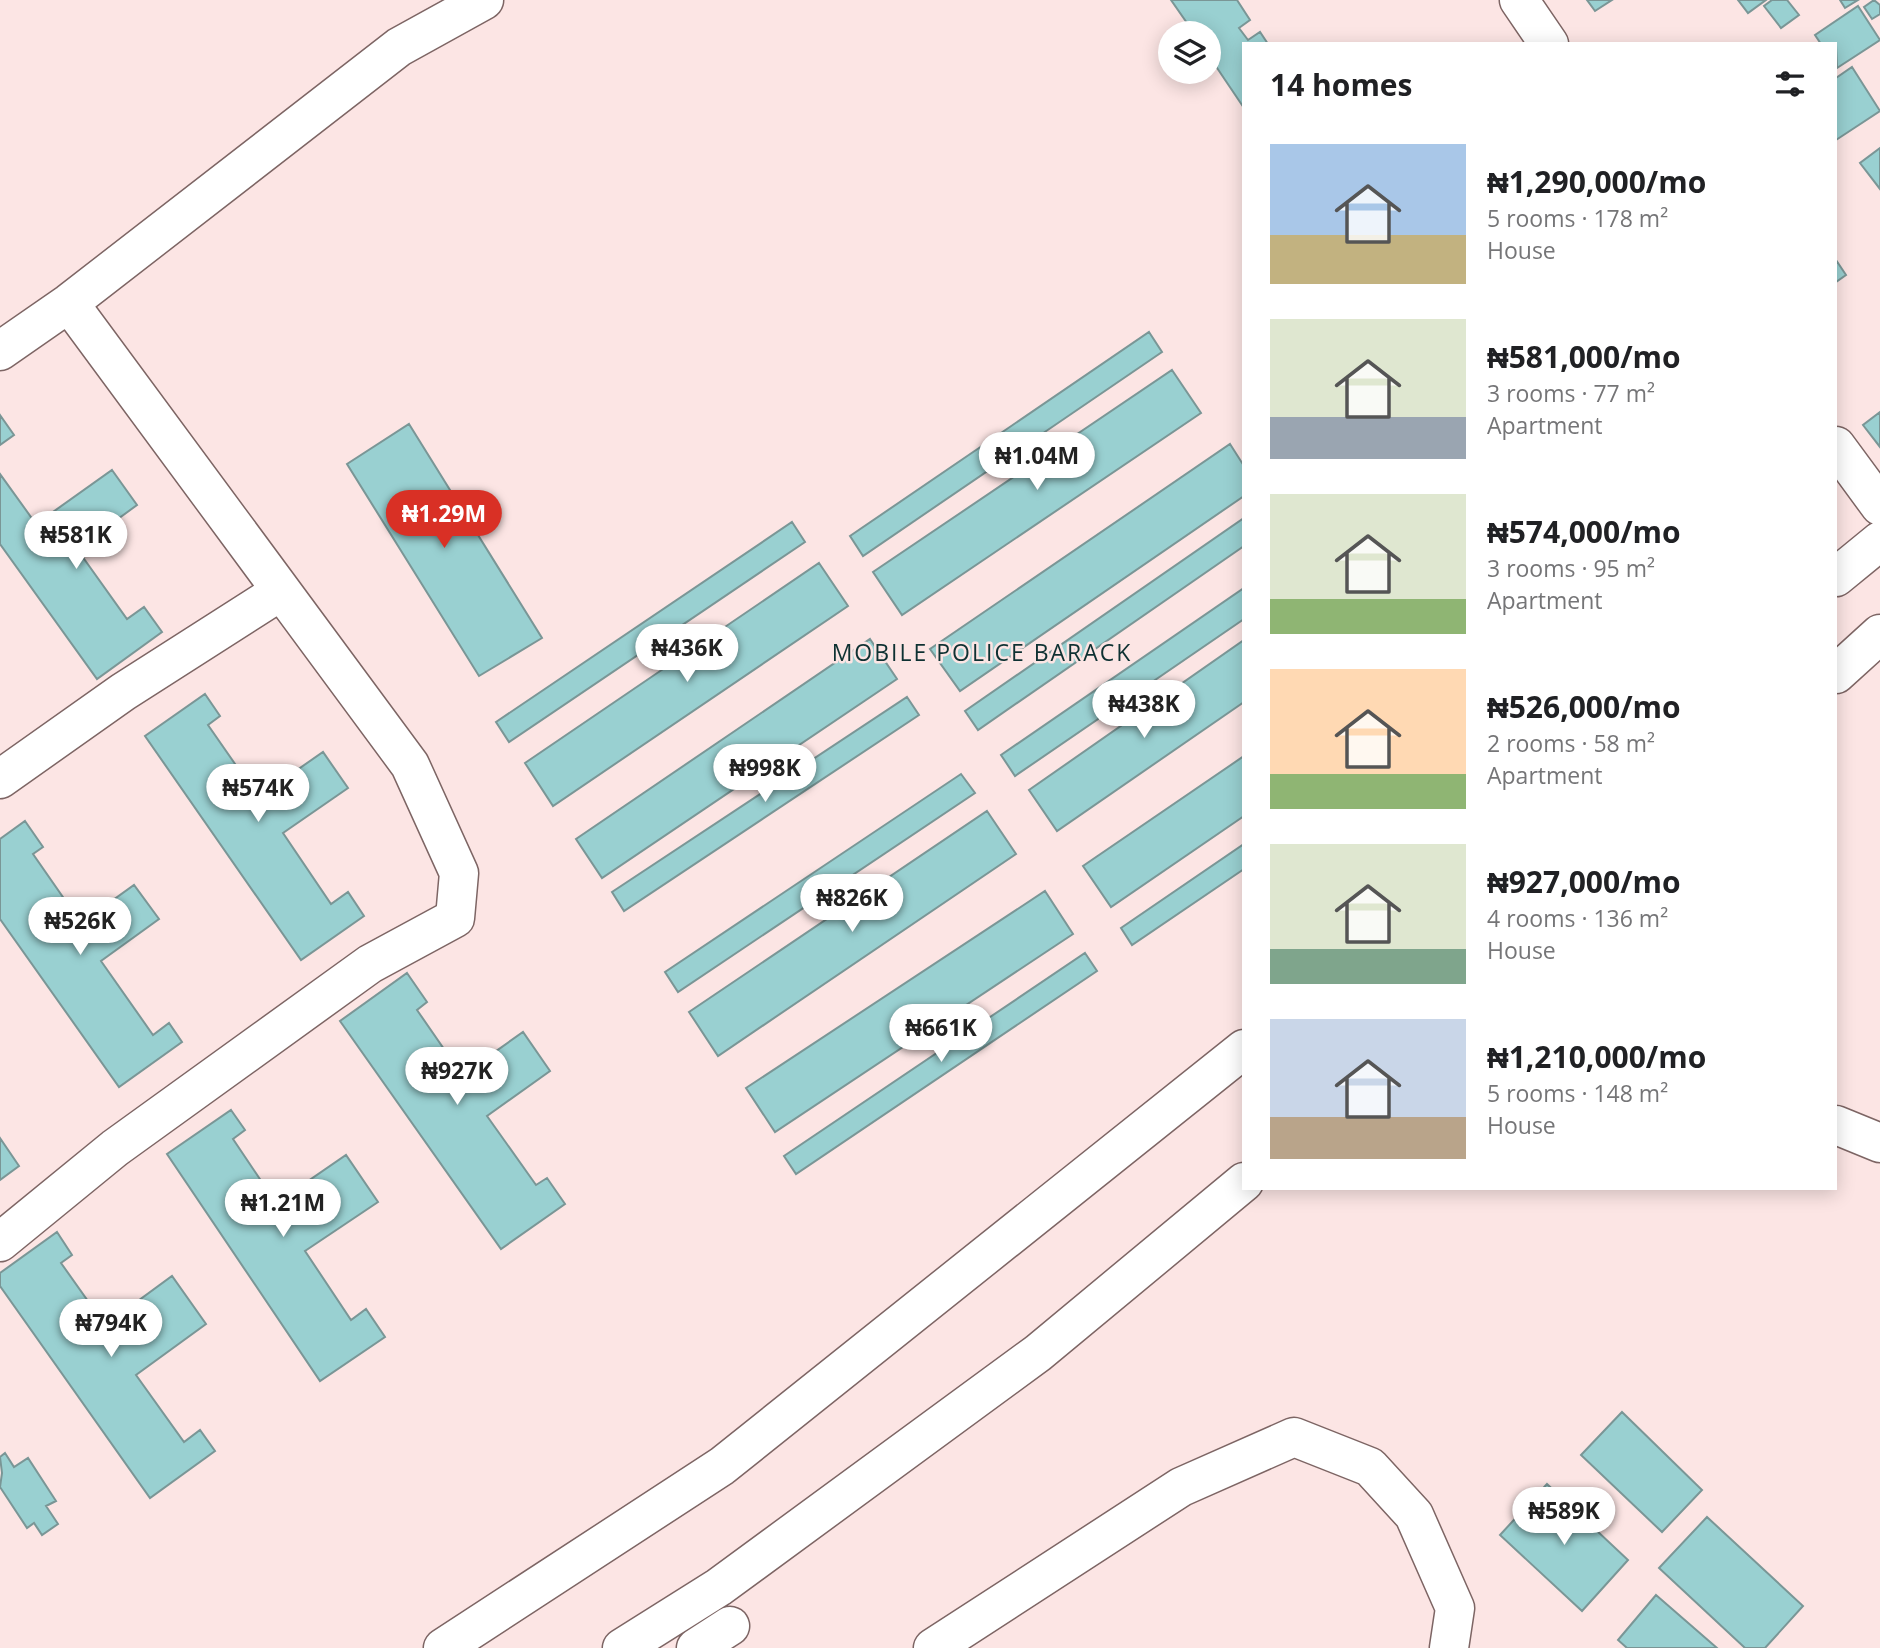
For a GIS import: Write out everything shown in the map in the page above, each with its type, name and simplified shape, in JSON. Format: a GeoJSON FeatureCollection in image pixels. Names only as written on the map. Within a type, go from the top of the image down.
{"type":"FeatureCollection","features":[{"type":"Feature","properties":{"kind":"street"},"geometry":{"type":"LineString","coordinates":[[0,351],[69,303],[399,47],[484,0]]}},
{"type":"Feature","properties":{"kind":"street"},"geometry":{"type":"LineString","coordinates":[[1518,0],[1548,42]]}},
{"type":"Feature","properties":{"kind":"street"},"geometry":{"type":"LineString","coordinates":[[0,1242],[115,1148],[359,972],[455,918],[459,873],[410,765],[69,303]]}},
{"type":"Feature","properties":{"kind":"street"},"geometry":{"type":"LineString","coordinates":[[1837,447],[1880,506]]}},
{"type":"Feature","properties":{"kind":"street"},"geometry":{"type":"LineString","coordinates":[[1837,575],[1880,541]]}},
{"type":"Feature","properties":{"kind":"street"},"geometry":{"type":"LineString","coordinates":[[0,779],[123,692],[281,591]]}},
{"type":"Feature","properties":{"kind":"street"},"geometry":{"type":"LineString","coordinates":[[1837,673],[1880,634]]}},
{"type":"Feature","properties":{"kind":"street"},"geometry":{"type":"LineString","coordinates":[[443,1648],[722,1466],[1242,1051]]}},
{"type":"Feature","properties":{"kind":"street"},"geometry":{"type":"LineString","coordinates":[[1837,1125],[1880,1143]]}},
{"type":"Feature","properties":{"kind":"street"},"geometry":{"type":"LineString","coordinates":[[622,1648],[719,1587],[1038,1353],[1242,1184]]}},
{"type":"Feature","properties":{"kind":"street"},"geometry":{"type":"LineString","coordinates":[[933,1648],[1181,1487],[1294,1437],[1370,1467],[1414,1515],[1455,1608],[1449,1648]]}},
{"type":"Feature","properties":{"kind":"street"},"geometry":{"type":"LineString","coordinates":[[696,1648],[730,1626]]}},
{"type":"Feature","properties":{"kind":"building"},"geometry":{"type":"Polygon","coordinates":[[[1171,0],[1237,0],[1250,20],[1239,28],[1248,40],[1260,32],[1267,42],[1242,42],[1242,105],[1221,74],[1221,21],[1186,21],[1171,0]]]}},
{"type":"Feature","properties":{"kind":"building"},"geometry":{"type":"Polygon","coordinates":[[[1587,0],[1612,0],[1595,11],[1587,0]]]}},
{"type":"Feature","properties":{"kind":"building"},"geometry":{"type":"Polygon","coordinates":[[[1738,0],[1766,0],[1748,13],[1738,0]]]}},
{"type":"Feature","properties":{"kind":"building"},"geometry":{"type":"Polygon","coordinates":[[[1772,0],[1787,0],[1799,15],[1781,28],[1764,6],[1772,0]]]}},
{"type":"Feature","properties":{"kind":"building"},"geometry":{"type":"Polygon","coordinates":[[[1840,0],[1858,0],[1845,8],[1840,0]]]}},
{"type":"Feature","properties":{"kind":"building"},"geometry":{"type":"Polygon","coordinates":[[[1874,0],[1880,5],[1880,14],[1872,19],[1864,7],[1874,0]]]}},
{"type":"Feature","properties":{"kind":"building"},"geometry":{"type":"Polygon","coordinates":[[[1858,6],[1880,40],[1837,68],[1837,42],[1820,42],[1815,35],[1858,6]]]}},
{"type":"Feature","properties":{"kind":"building"},"geometry":{"type":"Polygon","coordinates":[[[1852,67],[1880,111],[1837,139],[1837,77],[1852,67]]]}},
{"type":"Feature","properties":{"kind":"building"},"geometry":{"type":"Polygon","coordinates":[[[1880,148],[1880,189],[1860,163],[1880,148]]]}},
{"type":"Feature","properties":{"kind":"building"},"geometry":{"type":"Polygon","coordinates":[[[1837,262],[1846,275],[1837,281],[1837,262]]]}},
{"type":"Feature","properties":{"kind":"building"},"geometry":{"type":"Polygon","coordinates":[[[1149,332],[1162,352],[863,556],[850,536],[1149,332]]]}},
{"type":"Feature","properties":{"kind":"building"},"geometry":{"type":"Polygon","coordinates":[[[1172,370],[1201,413],[902,615],[873,572],[1172,370]]]}},
{"type":"Feature","properties":{"kind":"building"},"geometry":{"type":"Polygon","coordinates":[[[1880,412],[1880,447],[1863,425],[1880,412]]]}},
{"type":"Feature","properties":{"kind":"building"},"geometry":{"type":"Polygon","coordinates":[[[0,415],[14,435],[0,445],[0,415]]]}},
{"type":"Feature","properties":{"kind":"building"},"geometry":{"type":"Polygon","coordinates":[[[409,424],[542,638],[479,676],[347,464],[409,424]]]}},
{"type":"Feature","properties":{"kind":"building"},"geometry":{"type":"Polygon","coordinates":[[[1230,444],[1242,463],[1242,497],[960,691],[930,649],[1230,444]]]}},
{"type":"Feature","properties":{"kind":"building"},"geometry":{"type":"Polygon","coordinates":[[[112,470],[137,505],[77,549],[127,619],[144,607],[162,632],[97,679],[0,544],[0,474],[36,524],[112,470]]]}},
{"type":"Feature","properties":{"kind":"building"},"geometry":{"type":"Polygon","coordinates":[[[1242,519],[1242,547],[978,730],[965,711],[1242,519]]]}},
{"type":"Feature","properties":{"kind":"building"},"geometry":{"type":"Polygon","coordinates":[[[792,522],[805,542],[509,742],[496,722],[792,522]]]}},
{"type":"Feature","properties":{"kind":"building"},"geometry":{"type":"Polygon","coordinates":[[[819,563],[848,606],[553,806],[525,763],[819,563]]]}},
{"type":"Feature","properties":{"kind":"building"},"geometry":{"type":"Polygon","coordinates":[[[1242,589],[1242,620],[1015,776],[1001,755],[1242,589]]]}},
{"type":"Feature","properties":{"kind":"building"},"geometry":{"type":"Polygon","coordinates":[[[870,639],[897,679],[602,878],[576,839],[870,639]]]}},
{"type":"Feature","properties":{"kind":"building"},"geometry":{"type":"Polygon","coordinates":[[[1242,641],[1242,703],[1057,831],[1029,790],[1242,641]]]}},
{"type":"Feature","properties":{"kind":"building"},"geometry":{"type":"Polygon","coordinates":[[[205,694],[220,716],[208,725],[258,797],[323,752],[348,788],[283,833],[331,904],[348,892],[364,916],[301,960],[145,736],[205,694]]]}},
{"type":"Feature","properties":{"kind":"building"},"geometry":{"type":"Polygon","coordinates":[[[907,697],[919,715],[624,911],[612,892],[907,697]]]}},
{"type":"Feature","properties":{"kind":"building"},"geometry":{"type":"Polygon","coordinates":[[[1242,757],[1242,817],[1111,907],[1083,866],[1242,757]]]}},
{"type":"Feature","properties":{"kind":"building"},"geometry":{"type":"Polygon","coordinates":[[[961,774],[975,793],[678,992],[665,972],[961,774]]]}},
{"type":"Feature","properties":{"kind":"building"},"geometry":{"type":"Polygon","coordinates":[[[987,811],[1016,854],[718,1056],[689,1012],[987,811]]]}},
{"type":"Feature","properties":{"kind":"building"},"geometry":{"type":"Polygon","coordinates":[[[25,821],[43,847],[33,854],[81,923],[134,885],[159,919],[101,961],[153,1035],[169,1023],[182,1042],[119,1087],[0,919],[0,839],[25,821]]]}},
{"type":"Feature","properties":{"kind":"building"},"geometry":{"type":"Polygon","coordinates":[[[1242,845],[1242,870],[1132,945],[1121,928],[1242,845]]]}},
{"type":"Feature","properties":{"kind":"building"},"geometry":{"type":"Polygon","coordinates":[[[1045,891],[1073,934],[775,1132],[746,1088],[1045,891]]]}},
{"type":"Feature","properties":{"kind":"building"},"geometry":{"type":"Polygon","coordinates":[[[1085,953],[1097,971],[796,1174],[784,1156],[1085,953]]]}},
{"type":"Feature","properties":{"kind":"building"},"geometry":{"type":"Polygon","coordinates":[[[407,973],[427,1002],[417,1010],[462,1075],[523,1032],[550,1071],[487,1116],[536,1185],[547,1178],[565,1204],[501,1249],[340,1021],[407,973]]]}},
{"type":"Feature","properties":{"kind":"building"},"geometry":{"type":"Polygon","coordinates":[[[231,1110],[245,1130],[233,1139],[276,1203],[346,1155],[378,1202],[305,1251],[351,1320],[366,1309],[385,1337],[320,1381],[167,1154],[231,1110]]]}},
{"type":"Feature","properties":{"kind":"building"},"geometry":{"type":"Polygon","coordinates":[[[0,1138],[19,1166],[0,1180],[0,1138]]]}},
{"type":"Feature","properties":{"kind":"building"},"geometry":{"type":"Polygon","coordinates":[[[57,1232],[72,1255],[61,1263],[105,1325],[172,1276],[206,1324],[136,1375],[184,1442],[200,1430],[215,1451],[150,1498],[0,1286],[0,1273],[57,1232]]]}},
{"type":"Feature","properties":{"kind":"building"},"geometry":{"type":"Polygon","coordinates":[[[1622,1412],[1702,1490],[1662,1532],[1581,1455],[1622,1412]]]}},
{"type":"Feature","properties":{"kind":"building"},"geometry":{"type":"Polygon","coordinates":[[[5,1453],[14,1467],[28,1458],[56,1501],[46,1506],[58,1524],[42,1535],[34,1523],[27,1528],[0,1487],[0,1457],[5,1453]]]}},
{"type":"Feature","properties":{"kind":"building"},"geometry":{"type":"Polygon","coordinates":[[[1547,1484],[1628,1560],[1582,1611],[1500,1535],[1547,1484]]]}},
{"type":"Feature","properties":{"kind":"building"},"geometry":{"type":"Polygon","coordinates":[[[1707,1517],[1803,1606],[1765,1648],[1745,1648],[1659,1568],[1707,1517]]]}},
{"type":"Feature","properties":{"kind":"building"},"geometry":{"type":"Polygon","coordinates":[[[1656,1595],[1717,1648],[1627,1648],[1618,1640],[1656,1595]]]}},
{"type":"Feature","properties":{"kind":"district","name":"MOBILE POLICE BARACK"},"geometry":{"type":"Point","coordinates":[982,652]}}]}
